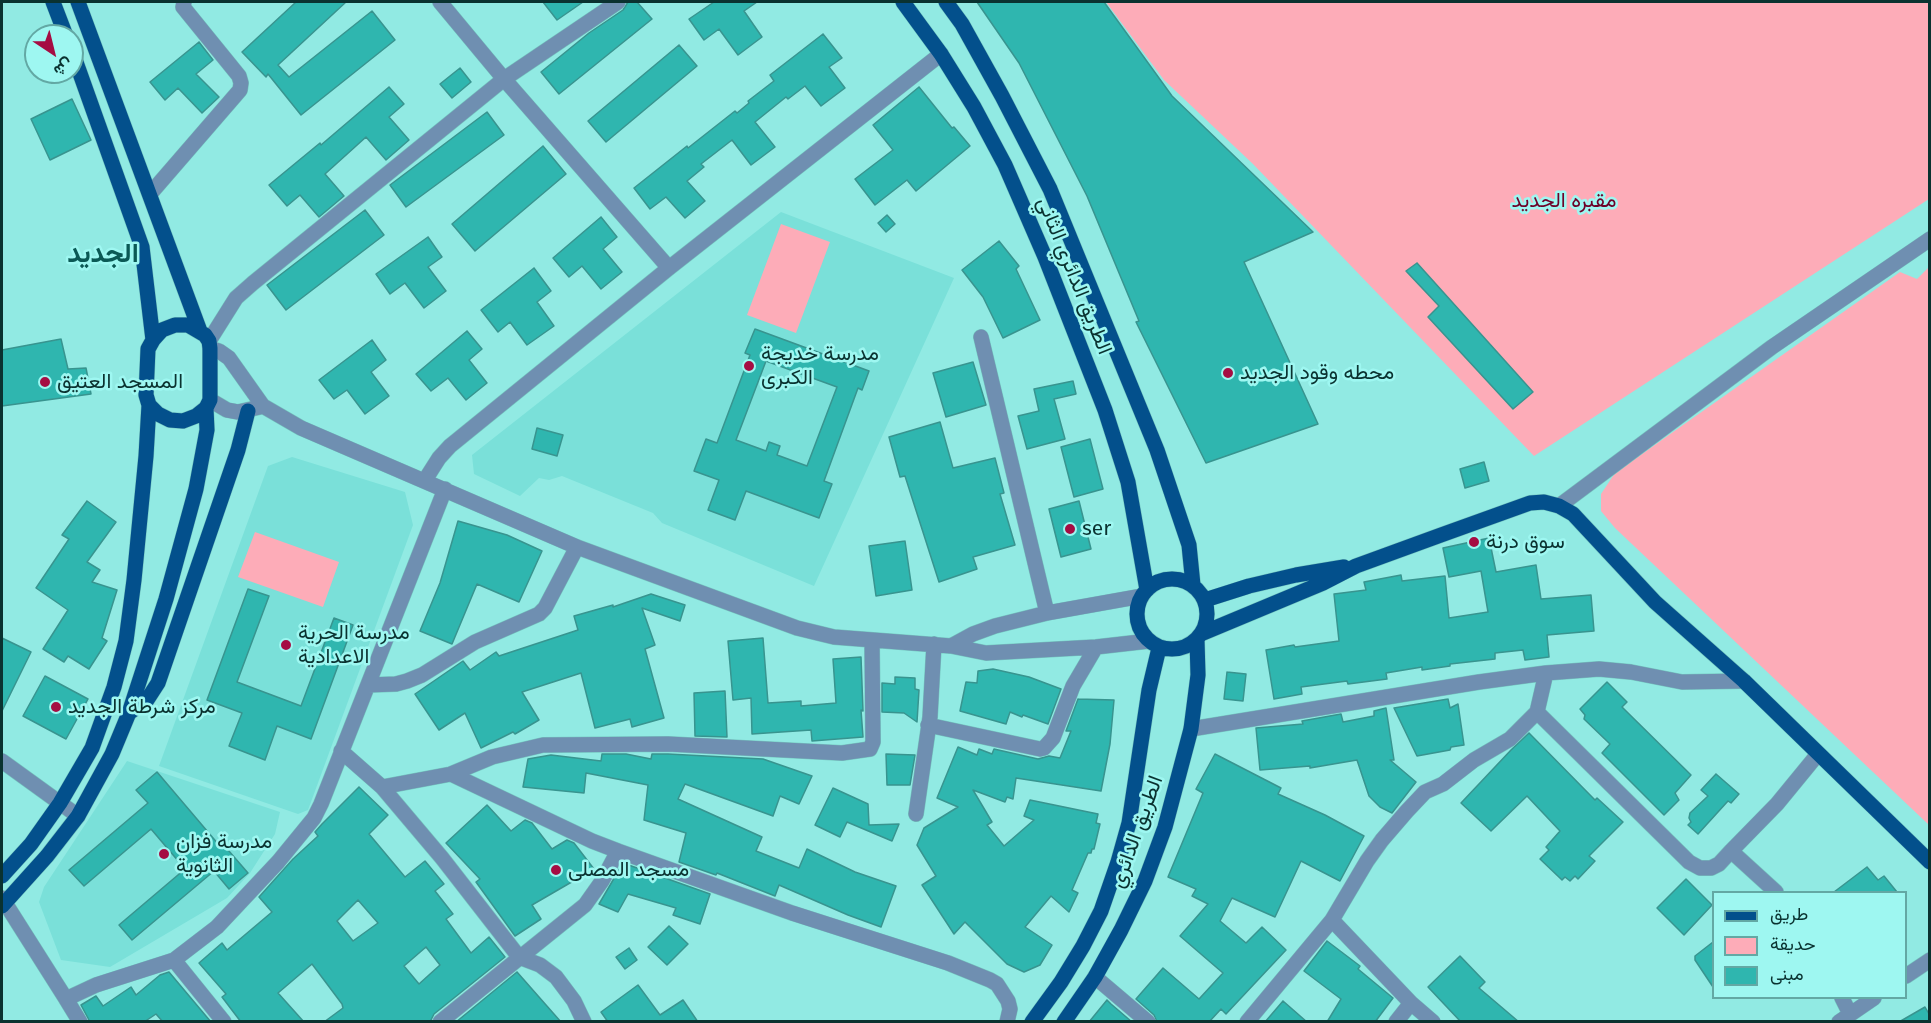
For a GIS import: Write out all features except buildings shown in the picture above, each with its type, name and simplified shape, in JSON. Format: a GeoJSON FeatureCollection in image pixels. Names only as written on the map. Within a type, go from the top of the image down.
{"type":"FeatureCollection","features":[{"type":"Feature","properties":{"kind":"main road"},"geometry":{"type":"LineString","coordinates":[[54,2],[62,24]]}},
{"type":"Feature","properties":{"kind":"main road"},"geometry":{"type":"LineString","coordinates":[[3,902],[47,856],[78,816],[112,754],[129,713],[166,599],[196,489],[207,430],[206,340],[78,2]]}},
{"type":"Feature","properties":{"kind":"main road","name":"الطريق الدائري الثاني"},"geometry":{"type":"LineString","coordinates":[[903,2],[941,54],[974,107],[1005,165],[1045,257],[1105,410],[1128,482],[1144,593]]}},
{"type":"Feature","properties":{"kind":"main road","name":"الطريق الدائري الثاني"},"geometry":{"type":"LineString","coordinates":[[946,2],[962,24],[1050,189],[1157,450],[1189,545],[1193,585]]}},
{"type":"Feature","properties":{"kind":"main road"},"geometry":{"type":"LineString","coordinates":[[84,84],[142,248],[153,339]]}},
{"type":"Feature","properties":{"kind":"main road"},"geometry":{"type":"LineString","coordinates":[[2,876],[31,844],[60,803],[92,748],[114,687],[126,641],[146,456],[149,405],[146,395],[148,349],[153,339],[162,330],[175,325],[188,325],[206,340]]}},
{"type":"Feature","properties":{"kind":"main road"},"geometry":{"type":"LineString","coordinates":[[149,405],[158,414],[170,420],[183,420],[196,416],[208,404]]}},
{"type":"Feature","properties":{"kind":"main road"},"geometry":{"type":"LineString","coordinates":[[129,713],[147,700],[158,683],[238,450],[256,408]]}},
{"type":"Feature","properties":{"kind":"main road"},"geometry":{"type":"LineString","coordinates":[[1200,636],[1208,616],[1205,600],[1193,585],[1182,580],[1169,579],[1157,582],[1144,593],[1137,607],[1137,620],[1141,631],[1154,644],[1172,650],[1185,648],[1200,636],[1323,583],[1356,566],[1530,503],[1544,502],[1559,506],[1573,514],[1655,602],[1744,681],[1929,862]]}},
{"type":"Feature","properties":{"kind":"main road"},"geometry":{"type":"LineString","coordinates":[[1205,600],[1286,577],[1356,566]]}},
{"type":"Feature","properties":{"kind":"main road","name":"الطريق الدائري"},"geometry":{"type":"LineString","coordinates":[[1064,1022],[1095,977],[1145,881],[1165,827],[1191,729],[1200,636]]}},
{"type":"Feature","properties":{"kind":"main road","name":"الطريق الدائري"},"geometry":{"type":"LineString","coordinates":[[1032,1022],[1083,946],[1101,911],[1118,862],[1129,823],[1154,644]]}},
{"type":"Feature","properties":{"kind":"street"},"geometry":{"type":"LineString","coordinates":[[150,194],[240,90],[239,75],[183,7],[184,2]]}},
{"type":"Feature","properties":{"kind":"street"},"geometry":{"type":"LineString","coordinates":[[440,2],[669,268]]}},
{"type":"Feature","properties":{"kind":"street"},"geometry":{"type":"LineString","coordinates":[[256,408],[229,358],[206,340],[236,298],[504,79],[618,2]]}},
{"type":"Feature","properties":{"kind":"street"},"geometry":{"type":"LineString","coordinates":[[425,480],[450,446],[669,268],[941,54]]}},
{"type":"Feature","properties":{"kind":"street"},"geometry":{"type":"LineString","coordinates":[[1559,506],[1772,347],[1929,240]]}},
{"type":"Feature","properties":{"kind":"street"},"geometry":{"type":"LineString","coordinates":[[981,337],[1047,613]]}},
{"type":"Feature","properties":{"kind":"street"},"geometry":{"type":"LineString","coordinates":[[208,404],[227,410],[256,408],[577,547],[797,628],[834,637],[934,644],[986,652],[1154,644]]}},
{"type":"Feature","properties":{"kind":"street"},"geometry":{"type":"LineString","coordinates":[[66,999],[96,985],[174,960],[218,927],[300,836],[321,804],[445,489]]}},
{"type":"Feature","properties":{"kind":"street"},"geometry":{"type":"LineString","coordinates":[[368,686],[396,684],[422,675],[475,642],[539,614],[545,608],[577,547]]}},
{"type":"Feature","properties":{"kind":"street"},"geometry":{"type":"LineString","coordinates":[[951,646],[973,634],[1047,613],[1144,593]]}},
{"type":"Feature","properties":{"kind":"street"},"geometry":{"type":"LineString","coordinates":[[382,787],[451,774],[492,757],[543,745],[668,744],[843,753],[870,749],[873,742],[872,641]]}},
{"type":"Feature","properties":{"kind":"street"},"geometry":{"type":"LineString","coordinates":[[916,814],[928,725],[934,644]]}},
{"type":"Feature","properties":{"kind":"street"},"geometry":{"type":"LineString","coordinates":[[928,725],[1044,748],[1053,738],[1073,686],[1096,647]]}},
{"type":"Feature","properties":{"kind":"street"},"geometry":{"type":"LineString","coordinates":[[1191,729],[1546,673],[1599,669],[1631,672],[1682,682],[1744,681]]}},
{"type":"Feature","properties":{"kind":"street"},"geometry":{"type":"LineString","coordinates":[[1247,1022],[1332,920],[1367,861],[1407,811],[1425,792],[1443,784],[1474,760],[1510,739],[1537,712],[1546,673]]}},
{"type":"Feature","properties":{"kind":"street"},"geometry":{"type":"LineString","coordinates":[[1537,712],[1689,862],[1700,868],[1711,868],[1719,864],[1777,804],[1818,754]]}},
{"type":"Feature","properties":{"kind":"street"},"geometry":{"type":"LineString","coordinates":[[341,751],[382,787],[442,858],[519,957],[540,965],[556,977],[574,1000],[584,1022]]}},
{"type":"Feature","properties":{"kind":"street"},"geometry":{"type":"LineString","coordinates":[[2,761],[78,816]]}},
{"type":"Feature","properties":{"kind":"street"},"geometry":{"type":"LineString","coordinates":[[451,774],[592,841],[618,851],[792,912],[948,963],[990,980],[997,984],[1008,1001],[1010,1009],[1007,1022]]}},
{"type":"Feature","properties":{"kind":"street"},"geometry":{"type":"LineString","coordinates":[[440,1022],[585,905],[602,882],[618,851]]}},
{"type":"Feature","properties":{"kind":"street"},"geometry":{"type":"LineString","coordinates":[[1731,851],[1775,891]]}},
{"type":"Feature","properties":{"kind":"street"},"geometry":{"type":"LineString","coordinates":[[3,902],[80,1022]]}},
{"type":"Feature","properties":{"kind":"street"},"geometry":{"type":"LineString","coordinates":[[1332,920],[1411,1003],[1433,1022]]}},
{"type":"Feature","properties":{"kind":"street"},"geometry":{"type":"LineString","coordinates":[[174,960],[224,1022]]}},
{"type":"Feature","properties":{"kind":"street"},"geometry":{"type":"LineString","coordinates":[[1907,975],[1929,960]]}},
{"type":"Feature","properties":{"kind":"street"},"geometry":{"type":"LineString","coordinates":[[1095,977],[1148,1022]]}},
{"type":"Feature","properties":{"kind":"street"},"geometry":{"type":"LineString","coordinates":[[1842,999],[1845,1018],[1873,999]]}},
{"type":"Feature","properties":{"kind":"street"},"geometry":{"type":"LineString","coordinates":[[1396,1022],[1411,1003]]}},
{"type":"Feature","properties":{"kind":"shaded area","name":"مدرسة خديجة الكبرى"},"geometry":{"type":"Polygon","coordinates":[[[781,212],[954,278],[814,586],[662,523],[653,513],[562,476],[549,480],[539,478],[520,496],[474,474],[472,455],[781,212]]]}},
{"type":"Feature","properties":{"kind":"shaded area","name":"مدرسة الحرية الاعدادية"},"geometry":{"type":"Polygon","coordinates":[[[292,457],[405,492],[413,525],[308,810],[298,814],[159,766],[268,466],[292,457]]]}},
{"type":"Feature","properties":{"kind":"shaded area","name":"مدرسة فزان الثانوية"},"geometry":{"type":"Polygon","coordinates":[[[127,761],[280,812],[275,834],[250,873],[227,898],[110,967],[61,960],[39,902],[44,887],[127,761]]]}},
{"type":"Feature","properties":{"kind":"green space","name":"مقبره الجديد"},"geometry":{"type":"Polygon","coordinates":[[[1106,2],[1929,2],[1929,199],[1534,456],[1253,164],[1164,80],[1106,2]]]}},
{"type":"Feature","properties":{"kind":"green space"},"geometry":{"type":"Polygon","coordinates":[[[781,224],[830,242],[796,333],[747,315],[781,224]]]}},
{"type":"Feature","properties":{"kind":"green space"},"geometry":{"type":"Polygon","coordinates":[[[1929,267],[1929,825],[1615,528],[1601,511],[1601,494],[1615,473],[1900,272],[1917,279],[1929,267]]]}},
{"type":"Feature","properties":{"kind":"green space"},"geometry":{"type":"Polygon","coordinates":[[[255,532],[339,562],[323,607],[238,577],[255,532]]]}},
{"type":"Feature","properties":{"kind":"place","name":"مدرسة خديجة الكبرى"},"geometry":{"type":"Point","coordinates":[749,366]}},
{"type":"Feature","properties":{"kind":"place","name":"محطه وقود الجديد"},"geometry":{"type":"Point","coordinates":[1228,373]}},
{"type":"Feature","properties":{"kind":"place","name":"المسجد العتيق"},"geometry":{"type":"Point","coordinates":[45,382]}},
{"type":"Feature","properties":{"kind":"place","name":"ser"},"geometry":{"type":"Point","coordinates":[1070,529]}},
{"type":"Feature","properties":{"kind":"place","name":"سوق درنة"},"geometry":{"type":"Point","coordinates":[1474,542]}},
{"type":"Feature","properties":{"kind":"place","name":"مدرسة الحرية الاعدادية"},"geometry":{"type":"Point","coordinates":[286,645]}},
{"type":"Feature","properties":{"kind":"place","name":"مركز شرطة الجديد"},"geometry":{"type":"Point","coordinates":[56,707]}},
{"type":"Feature","properties":{"kind":"place","name":"مدرسة فزان الثانوية"},"geometry":{"type":"Point","coordinates":[164,854]}},
{"type":"Feature","properties":{"kind":"place","name":"مسجد المصلى"},"geometry":{"type":"Point","coordinates":[556,870]}},
{"type":"Feature","properties":{"kind":"district","name":"الجديد"},"geometry":{"type":"Point","coordinates":[103,254]}}]}
